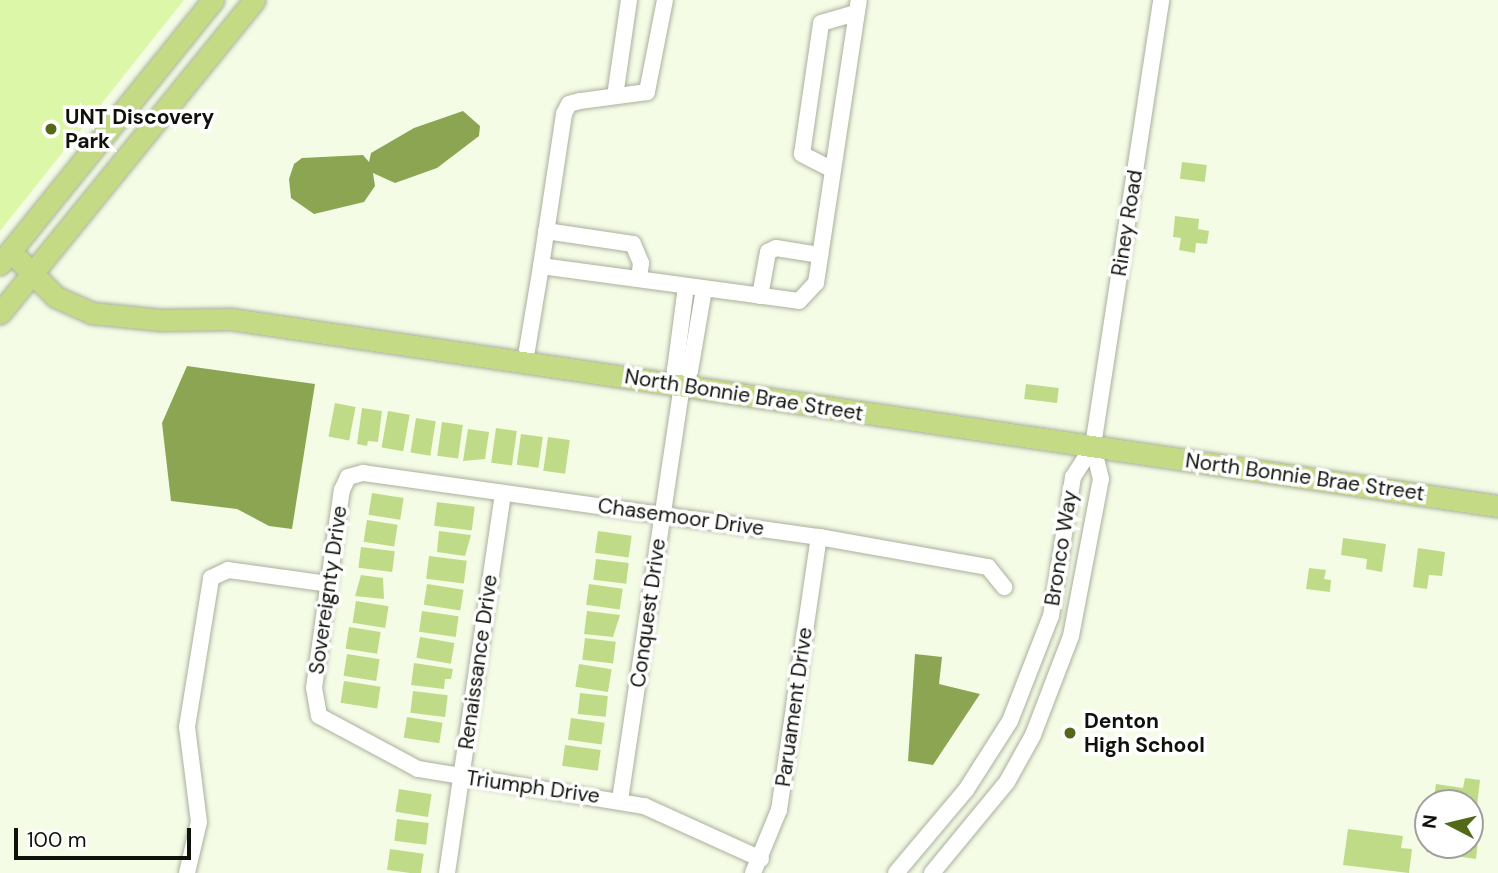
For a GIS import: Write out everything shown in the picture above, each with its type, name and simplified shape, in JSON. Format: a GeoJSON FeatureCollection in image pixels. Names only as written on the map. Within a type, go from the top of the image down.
{"type":"FeatureCollection","features":[{"type":"Feature","properties":{"kind":"main road"},"geometry":{"type":"LineString","coordinates":[[5,258],[213,0]]}},
{"type":"Feature","properties":{"kind":"main road"},"geometry":{"type":"LineString","coordinates":[[0,313],[254,0]]}},
{"type":"Feature","properties":{"kind":"main road","name":"North Bonnie Brae Street"},"geometry":{"type":"LineString","coordinates":[[5,258],[32,274],[56,297],[92,313],[161,320],[231,318],[525,362],[682,381],[1498,506]]}},
{"type":"Feature","properties":{"kind":"street"},"geometry":{"type":"LineString","coordinates":[[615,96],[629,0]]}},
{"type":"Feature","properties":{"kind":"street"},"geometry":{"type":"LineString","coordinates":[[525,362],[564,114],[569,104],[647,92],[651,84],[664,0]]}},
{"type":"Feature","properties":{"kind":"street","name":"Riney Road"},"geometry":{"type":"LineString","coordinates":[[1093,446],[1161,0]]}},
{"type":"Feature","properties":{"kind":"street"},"geometry":{"type":"LineString","coordinates":[[541,266],[799,301],[809,295],[816,283],[858,7]]}},
{"type":"Feature","properties":{"kind":"street"},"geometry":{"type":"LineString","coordinates":[[833,170],[802,154],[821,23],[858,7]]}},
{"type":"Feature","properties":{"kind":"street"},"geometry":{"type":"LineString","coordinates":[[546,231],[633,244],[641,263],[639,279]]}},
{"type":"Feature","properties":{"kind":"street"},"geometry":{"type":"LineString","coordinates":[[760,296],[768,252],[776,248],[820,255]]}},
{"type":"Feature","properties":{"kind":"street"},"geometry":{"type":"LineString","coordinates":[[686,287],[675,370],[682,381],[690,371],[704,289]]}},
{"type":"Feature","properties":{"kind":"street","name":"Conquest Drive"},"geometry":{"type":"LineString","coordinates":[[620,800],[682,381]]}},
{"type":"Feature","properties":{"kind":"street","name":"Bronco Way"},"geometry":{"type":"LineString","coordinates":[[896,873],[966,790],[1010,721],[1051,616],[1073,477],[1093,446]]}},
{"type":"Feature","properties":{"kind":"street","name":"Bronco Way"},"geometry":{"type":"LineString","coordinates":[[932,873],[1007,782],[1033,735],[1054,684],[1071,636],[1090,550],[1101,480],[1093,446]]}},
{"type":"Feature","properties":{"kind":"street","name":"Chasemoor Drive"},"geometry":{"type":"LineString","coordinates":[[348,477],[363,473],[819,537],[981,565],[993,571],[1004,587]]}},
{"type":"Feature","properties":{"kind":"street","name":"Sovereignty Drive"},"geometry":{"type":"LineString","coordinates":[[314,704],[329,584],[348,477]]}},
{"type":"Feature","properties":{"kind":"street","name":"Renaissance Drive"},"geometry":{"type":"LineString","coordinates":[[447,873],[503,493]]}},
{"type":"Feature","properties":{"kind":"street","name":"Paruament Drive"},"geometry":{"type":"LineString","coordinates":[[757,866],[779,810],[819,537]]}},
{"type":"Feature","properties":{"kind":"street"},"geometry":{"type":"LineString","coordinates":[[187,873],[199,822],[187,727],[208,584],[216,574],[228,570],[329,584]]}},
{"type":"Feature","properties":{"kind":"street","name":"Triumph Drive"},"geometry":{"type":"LineString","coordinates":[[314,704],[319,716],[407,765],[461,777],[620,800],[688,822],[757,866]]}},
{"type":"Feature","properties":{"kind":"shaded area","name":"UNT Discovery Park"},"geometry":{"type":"Polygon","coordinates":[[[0,0],[184,0],[0,231],[0,0]]]}},
{"type":"Feature","properties":{"kind":"shaded area"},"geometry":{"type":"Polygon","coordinates":[[[463,111],[480,126],[479,136],[437,168],[395,183],[373,173],[375,186],[364,202],[314,214],[291,198],[289,179],[294,164],[302,158],[363,155],[369,162],[371,153],[414,128],[463,111]]]}},
{"type":"Feature","properties":{"kind":"shaded area"},"geometry":{"type":"Polygon","coordinates":[[[187,366],[315,384],[292,529],[269,526],[237,509],[171,501],[162,423],[187,366]]]}},
{"type":"Feature","properties":{"kind":"shaded area"},"geometry":{"type":"Polygon","coordinates":[[[915,654],[942,657],[939,684],[980,694],[933,765],[908,761],[915,654]]]}},
{"type":"Feature","properties":{"kind":"building"},"geometry":{"type":"Polygon","coordinates":[[[1182,162],[1207,165],[1205,182],[1180,179],[1182,162]]]}},
{"type":"Feature","properties":{"kind":"building"},"geometry":{"type":"Polygon","coordinates":[[[1175,216],[1199,219],[1198,229],[1209,231],[1207,244],[1196,243],[1195,253],[1179,250],[1181,238],[1173,237],[1175,216]]]}},
{"type":"Feature","properties":{"kind":"building"},"geometry":{"type":"Polygon","coordinates":[[[1026,384],[1059,388],[1057,403],[1024,399],[1026,384]]]}},
{"type":"Feature","properties":{"kind":"building"},"geometry":{"type":"Polygon","coordinates":[[[335,403],[356,407],[349,440],[329,436],[335,403]]]}},
{"type":"Feature","properties":{"kind":"building"},"geometry":{"type":"Polygon","coordinates":[[[362,408],[382,411],[378,442],[368,441],[367,446],[357,444],[362,408]]]}},
{"type":"Feature","properties":{"kind":"building"},"geometry":{"type":"Polygon","coordinates":[[[388,411],[410,415],[403,451],[382,447],[388,411]]]}},
{"type":"Feature","properties":{"kind":"building"},"geometry":{"type":"Polygon","coordinates":[[[416,418],[436,421],[430,456],[411,453],[416,418]]]}},
{"type":"Feature","properties":{"kind":"building"},"geometry":{"type":"Polygon","coordinates":[[[442,422],[463,425],[458,459],[437,456],[442,422]]]}},
{"type":"Feature","properties":{"kind":"building"},"geometry":{"type":"Polygon","coordinates":[[[496,428],[517,431],[512,466],[491,463],[496,428]]]}},
{"type":"Feature","properties":{"kind":"building"},"geometry":{"type":"Polygon","coordinates":[[[468,429],[489,432],[485,459],[463,461],[468,429]]]}},
{"type":"Feature","properties":{"kind":"building"},"geometry":{"type":"Polygon","coordinates":[[[521,434],[543,437],[538,468],[517,465],[521,434]]]}},
{"type":"Feature","properties":{"kind":"building"},"geometry":{"type":"Polygon","coordinates":[[[548,437],[570,440],[565,474],[543,471],[548,437]]]}},
{"type":"Feature","properties":{"kind":"building"},"geometry":{"type":"Polygon","coordinates":[[[372,493],[404,498],[400,520],[369,515],[372,493]]]}},
{"type":"Feature","properties":{"kind":"building"},"geometry":{"type":"Polygon","coordinates":[[[437,502],[475,507],[472,530],[434,526],[437,502]]]}},
{"type":"Feature","properties":{"kind":"building"},"geometry":{"type":"Polygon","coordinates":[[[367,520],[398,525],[394,547],[364,542],[367,520]]]}},
{"type":"Feature","properties":{"kind":"building"},"geometry":{"type":"Polygon","coordinates":[[[439,531],[471,535],[465,556],[437,552],[439,531]]]}},
{"type":"Feature","properties":{"kind":"building"},"geometry":{"type":"Polygon","coordinates":[[[598,531],[632,536],[629,558],[595,553],[598,531]]]}},
{"type":"Feature","properties":{"kind":"building"},"geometry":{"type":"Polygon","coordinates":[[[1343,538],[1386,544],[1382,572],[1366,569],[1367,559],[1341,555],[1343,538]]]}},
{"type":"Feature","properties":{"kind":"building"},"geometry":{"type":"Polygon","coordinates":[[[361,547],[395,551],[392,572],[358,568],[361,547]]]}},
{"type":"Feature","properties":{"kind":"building"},"geometry":{"type":"Polygon","coordinates":[[[1418,548],[1445,552],[1442,576],[1429,575],[1427,589],[1413,587],[1418,548]]]}},
{"type":"Feature","properties":{"kind":"building"},"geometry":{"type":"Polygon","coordinates":[[[429,556],[467,561],[464,583],[426,579],[429,556]]]}},
{"type":"Feature","properties":{"kind":"building"},"geometry":{"type":"Polygon","coordinates":[[[596,559],[629,563],[626,584],[593,580],[596,559]]]}},
{"type":"Feature","properties":{"kind":"building"},"geometry":{"type":"Polygon","coordinates":[[[1309,568],[1326,570],[1324,579],[1331,580],[1330,592],[1306,589],[1309,568]]]}},
{"type":"Feature","properties":{"kind":"building"},"geometry":{"type":"Polygon","coordinates":[[[361,575],[383,578],[384,599],[355,596],[361,575]]]}},
{"type":"Feature","properties":{"kind":"building"},"geometry":{"type":"Polygon","coordinates":[[[427,584],[464,590],[460,611],[424,605],[427,584]]]}},
{"type":"Feature","properties":{"kind":"building"},"geometry":{"type":"Polygon","coordinates":[[[589,584],[623,589],[620,610],[586,605],[589,584]]]}},
{"type":"Feature","properties":{"kind":"building"},"geometry":{"type":"Polygon","coordinates":[[[356,601],[389,606],[385,628],[353,623],[356,601]]]}},
{"type":"Feature","properties":{"kind":"building"},"geometry":{"type":"Polygon","coordinates":[[[422,611],[459,616],[456,637],[419,632],[422,611]]]}},
{"type":"Feature","properties":{"kind":"building"},"geometry":{"type":"Polygon","coordinates":[[[587,611],[620,615],[613,637],[584,634],[587,611]]]}},
{"type":"Feature","properties":{"kind":"building"},"geometry":{"type":"Polygon","coordinates":[[[349,627],[381,632],[377,654],[346,649],[349,627]]]}},
{"type":"Feature","properties":{"kind":"building"},"geometry":{"type":"Polygon","coordinates":[[[420,637],[454,643],[451,664],[416,658],[420,637]]]}},
{"type":"Feature","properties":{"kind":"building"},"geometry":{"type":"Polygon","coordinates":[[[585,638],[616,642],[613,664],[582,660],[585,638]]]}},
{"type":"Feature","properties":{"kind":"building"},"geometry":{"type":"Polygon","coordinates":[[[347,654],[380,659],[376,681],[344,676],[347,654]]]}},
{"type":"Feature","properties":{"kind":"building"},"geometry":{"type":"Polygon","coordinates":[[[414,663],[453,669],[451,679],[445,679],[444,689],[411,685],[414,663]]]}},
{"type":"Feature","properties":{"kind":"building"},"geometry":{"type":"Polygon","coordinates":[[[579,664],[612,669],[608,692],[575,687],[579,664]]]}},
{"type":"Feature","properties":{"kind":"building"},"geometry":{"type":"Polygon","coordinates":[[[344,681],[381,687],[377,709],[341,703],[344,681]]]}},
{"type":"Feature","properties":{"kind":"building"},"geometry":{"type":"Polygon","coordinates":[[[413,691],[448,695],[445,717],[410,713],[413,691]]]}},
{"type":"Feature","properties":{"kind":"building"},"geometry":{"type":"Polygon","coordinates":[[[580,693],[608,696],[606,717],[578,714],[580,693]]]}},
{"type":"Feature","properties":{"kind":"building"},"geometry":{"type":"Polygon","coordinates":[[[407,717],[443,723],[439,743],[404,738],[407,717]]]}},
{"type":"Feature","properties":{"kind":"building"},"geometry":{"type":"Polygon","coordinates":[[[571,718],[605,723],[602,745],[568,740],[571,718]]]}},
{"type":"Feature","properties":{"kind":"building"},"geometry":{"type":"Polygon","coordinates":[[[565,745],[601,750],[598,771],[562,766],[565,745]]]}},
{"type":"Feature","properties":{"kind":"building"},"geometry":{"type":"Polygon","coordinates":[[[1465,778],[1480,780],[1479,789],[1435,789],[1436,784],[1463,788],[1465,778]]]}},
{"type":"Feature","properties":{"kind":"building"},"geometry":{"type":"Polygon","coordinates":[[[399,789],[432,794],[428,817],[395,812],[399,789]]]}},
{"type":"Feature","properties":{"kind":"building"},"geometry":{"type":"Polygon","coordinates":[[[397,819],[429,823],[426,845],[394,841],[397,819]]]}},
{"type":"Feature","properties":{"kind":"building"},"geometry":{"type":"Polygon","coordinates":[[[1348,829],[1403,836],[1401,848],[1412,849],[1409,873],[1343,865],[1348,829]]]}},
{"type":"Feature","properties":{"kind":"building"},"geometry":{"type":"Polygon","coordinates":[[[390,849],[424,854],[421,873],[387,870],[390,849]]]}},
{"type":"Feature","properties":{"kind":"place","name":"UNT Discovery Park"},"geometry":{"type":"Point","coordinates":[51,129]}},
{"type":"Feature","properties":{"kind":"place","name":"Denton High School"},"geometry":{"type":"Point","coordinates":[1070,733]}}]}
